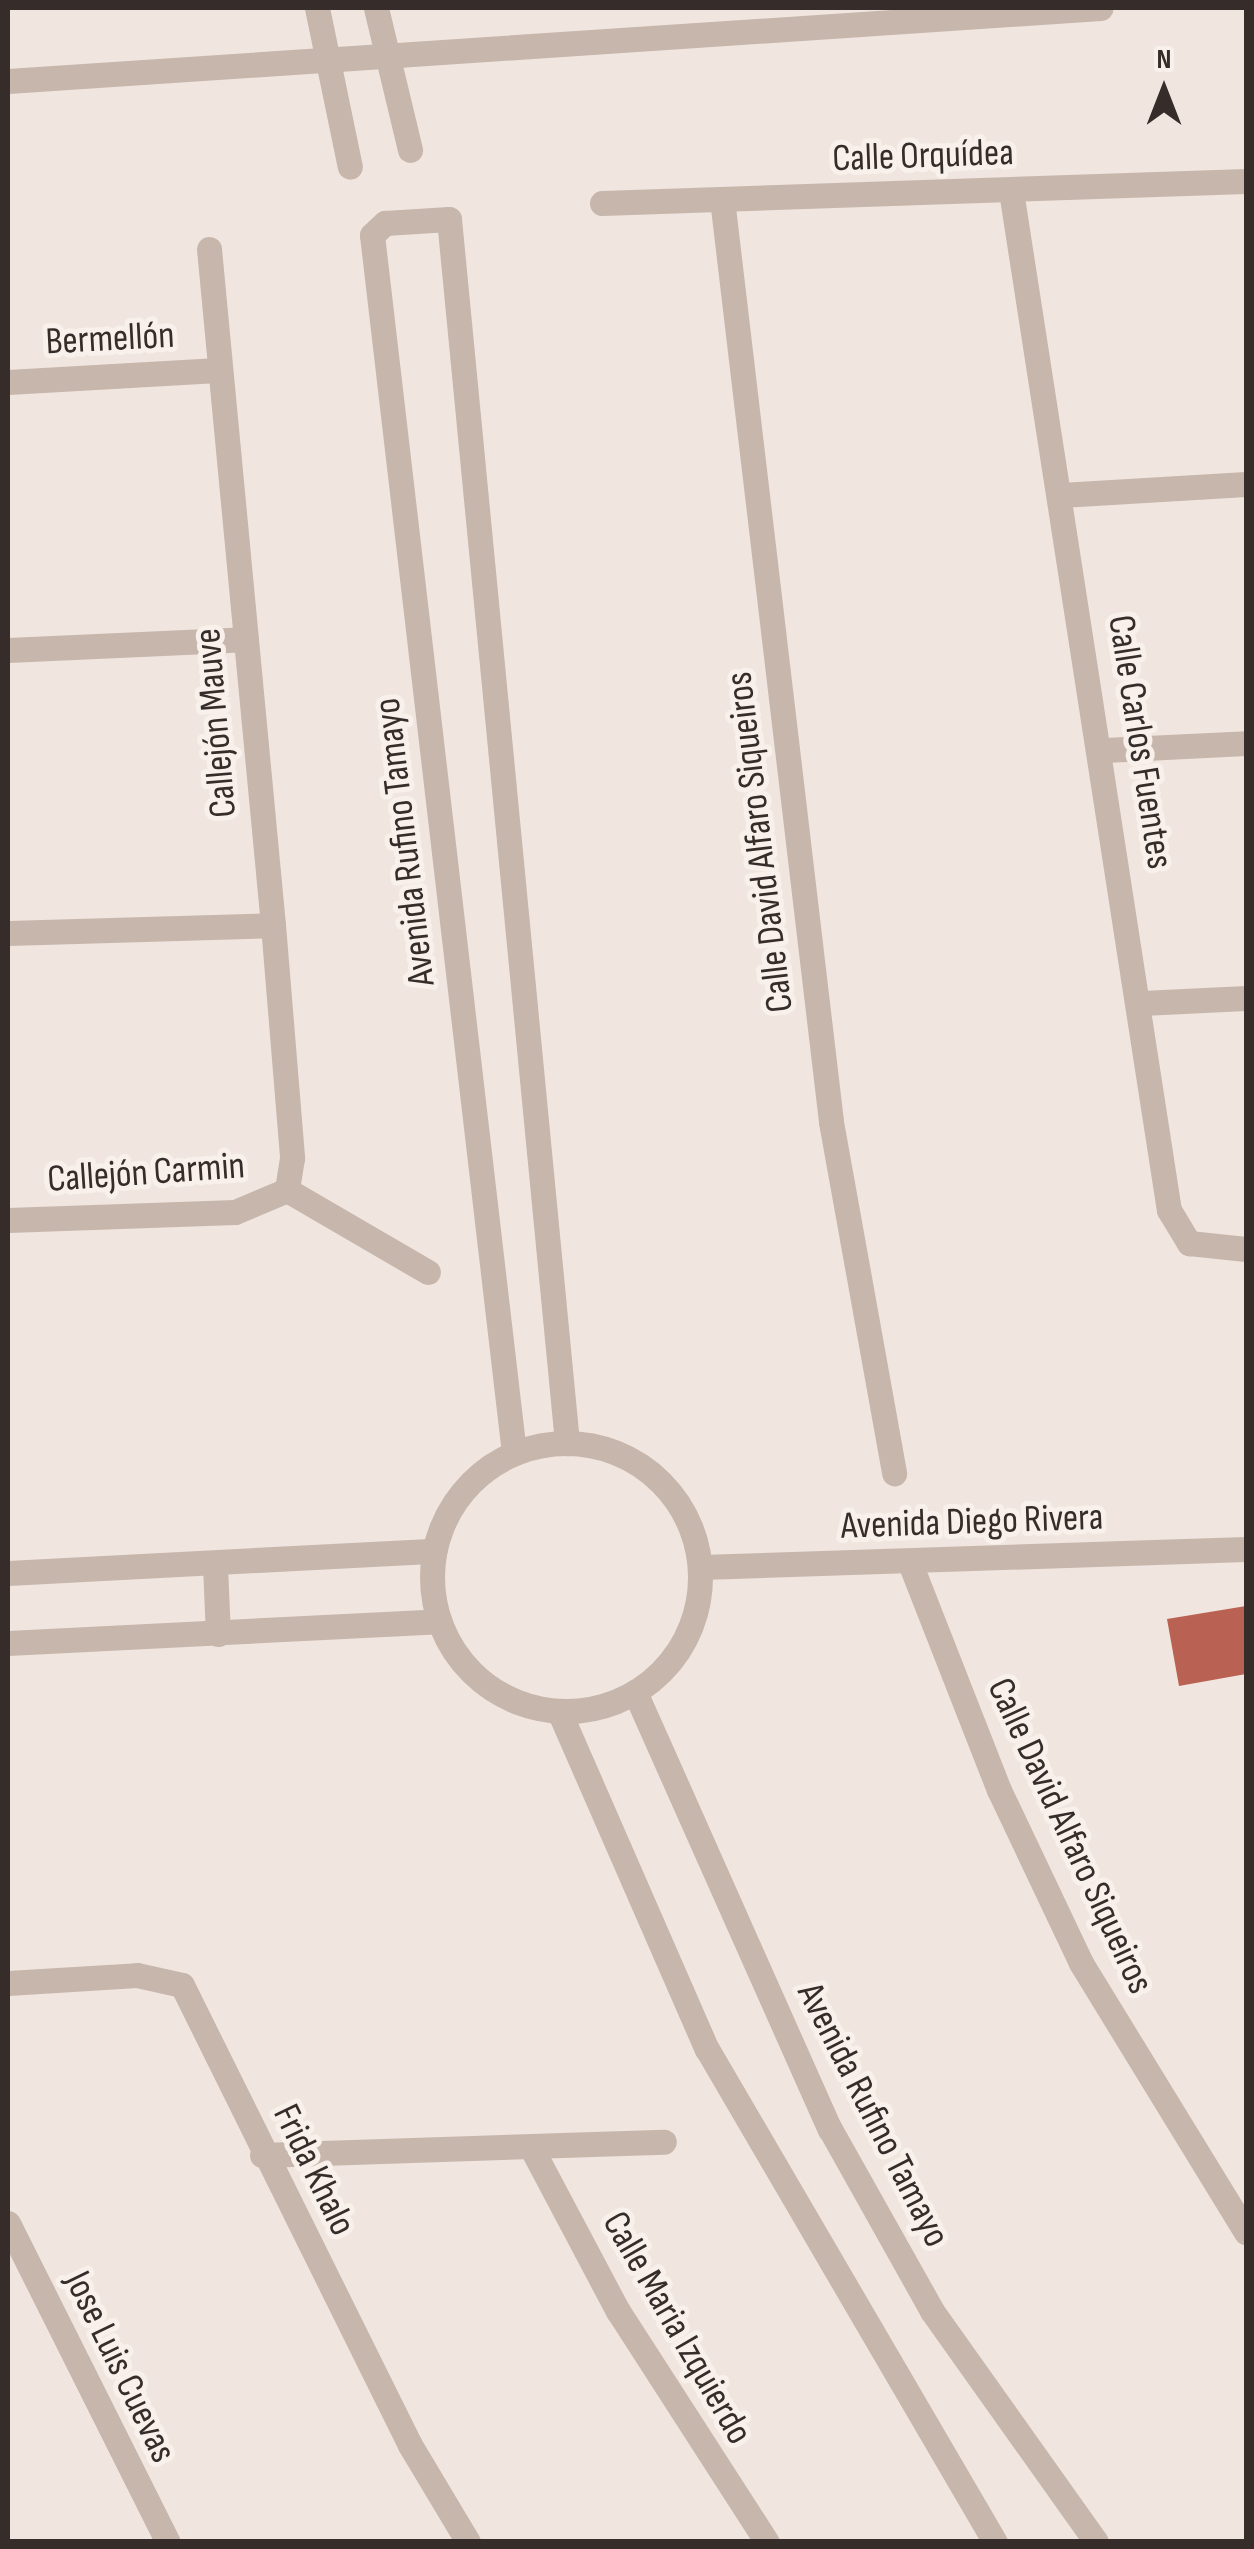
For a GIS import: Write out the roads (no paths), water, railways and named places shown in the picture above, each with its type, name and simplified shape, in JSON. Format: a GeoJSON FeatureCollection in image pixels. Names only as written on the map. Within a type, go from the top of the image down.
{"type":"FeatureCollection","features":[{"type":"Feature","properties":{"kind":"street"},"geometry":{"type":"LineString","coordinates":[[317,8],[350,167]]}},
{"type":"Feature","properties":{"kind":"street"},"geometry":{"type":"LineString","coordinates":[[376,8],[410,150]]}},
{"type":"Feature","properties":{"kind":"street"},"geometry":{"type":"LineString","coordinates":[[8,81],[390,59],[1101,8]]}},
{"type":"Feature","properties":{"kind":"street","name":"Calle Orquídea"},"geometry":{"type":"LineString","coordinates":[[602,203],[1246,181]]}},
{"type":"Feature","properties":{"kind":"street","name":"Calle Carlos Fuentes"},"geometry":{"type":"LineString","coordinates":[[1012,190],[1104,750],[1176,1228],[1202,1249],[1246,1249]]}},
{"type":"Feature","properties":{"kind":"street","name":"Calle David Alfaro Siqueiros"},"geometry":{"type":"LineString","coordinates":[[722,200],[832,1122],[894,1473]]}},
{"type":"Feature","properties":{"kind":"street","name":"Avenida Rufino Tamayo"},"geometry":{"type":"LineString","coordinates":[[514,1453],[372,235],[378,225],[449,218],[567,1443]]}},
{"type":"Feature","properties":{"kind":"street","name":"Callejón Mauve"},"geometry":{"type":"LineString","coordinates":[[209,249],[273,925],[292,1158],[286,1190]]}},
{"type":"Feature","properties":{"kind":"street","name":"Bermellón"},"geometry":{"type":"LineString","coordinates":[[8,382],[218,370]]}},
{"type":"Feature","properties":{"kind":"street"},"geometry":{"type":"LineString","coordinates":[[1061,495],[1246,484]]}},
{"type":"Feature","properties":{"kind":"street"},"geometry":{"type":"LineString","coordinates":[[8,650],[246,639]]}},
{"type":"Feature","properties":{"kind":"street"},"geometry":{"type":"LineString","coordinates":[[1104,750],[1246,743]]}},
{"type":"Feature","properties":{"kind":"street"},"geometry":{"type":"LineString","coordinates":[[8,933],[273,925]]}},
{"type":"Feature","properties":{"kind":"street"},"geometry":{"type":"LineString","coordinates":[[1142,1003],[1246,998]]}},
{"type":"Feature","properties":{"kind":"street"},"geometry":{"type":"LineString","coordinates":[[286,1190],[428,1272]]}},
{"type":"Feature","properties":{"kind":"street","name":"Callejón Carmin"},"geometry":{"type":"LineString","coordinates":[[8,1220],[236,1212],[286,1190]]}},
{"type":"Feature","properties":{"kind":"street"},"geometry":{"type":"LineString","coordinates":[[567,1443],[600,1447],[658,1478],[687,1519],[701,1567],[686,1639],[636,1692],[559,1711],[485,1684],[439,1621],[434,1551],[449,1510],[514,1453],[567,1443]]}},
{"type":"Feature","properties":{"kind":"street","name":"Avenida Diego Rivera"},"geometry":{"type":"LineString","coordinates":[[701,1567],[1246,1549]]}},
{"type":"Feature","properties":{"kind":"street"},"geometry":{"type":"LineString","coordinates":[[8,1573],[215,1566],[434,1551]]}},
{"type":"Feature","properties":{"kind":"street","name":"Calle David Alfaro Siqueiros"},"geometry":{"type":"LineString","coordinates":[[910,1563],[998,1790],[1080,1962],[1246,2232]]}},
{"type":"Feature","properties":{"kind":"street"},"geometry":{"type":"LineString","coordinates":[[215,1566],[218,1634]]}},
{"type":"Feature","properties":{"kind":"street"},"geometry":{"type":"LineString","coordinates":[[8,1643],[439,1621]]}},
{"type":"Feature","properties":{"kind":"street","name":"Avenida Rufino Tamayo"},"geometry":{"type":"LineString","coordinates":[[636,1692],[830,2129],[932,2311],[1096,2542]]}},
{"type":"Feature","properties":{"kind":"street"},"geometry":{"type":"LineString","coordinates":[[559,1711],[707,2049],[995,2542]]}},
{"type":"Feature","properties":{"kind":"street","name":"Frida Khalo"},"geometry":{"type":"LineString","coordinates":[[8,1984],[137,1975],[182,1985],[202,2009],[262,2155],[468,2542]]}},
{"type":"Feature","properties":{"kind":"street"},"geometry":{"type":"LineString","coordinates":[[262,2155],[664,2142]]}},
{"type":"Feature","properties":{"kind":"street","name":"Calle Maria Izquierdo"},"geometry":{"type":"LineString","coordinates":[[531,2147],[618,2311],[767,2542]]}},
{"type":"Feature","properties":{"kind":"street","name":"Jose Luis Cuevas"},"geometry":{"type":"LineString","coordinates":[[8,2224],[168,2542]]}}]}
